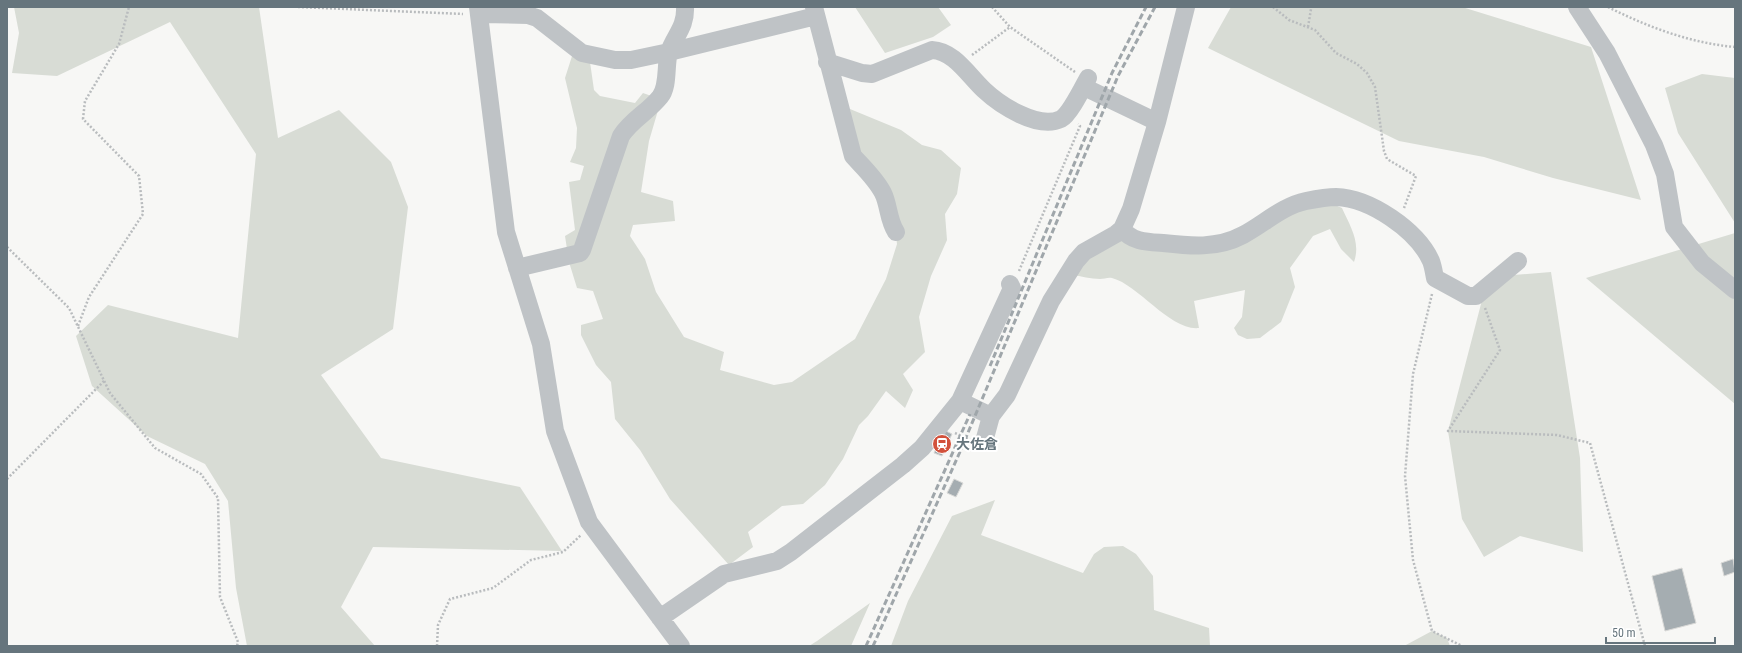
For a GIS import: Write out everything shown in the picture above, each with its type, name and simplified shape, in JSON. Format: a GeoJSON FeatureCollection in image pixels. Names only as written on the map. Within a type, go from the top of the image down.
{"type":"FeatureCollection","features":[{"type":"Feature","properties":{"kind":"street"},"geometry":{"type":"LineString","coordinates":[[517,268],[580,253],[582,250],[621,136],[632,122],[661,97],[664,88],[669,52],[684,24],[686,18],[685,7]]}},
{"type":"Feature","properties":{"kind":"street"},"geometry":{"type":"LineString","coordinates":[[978,438],[991,416],[1007,395],[1051,301],[1076,261],[1084,252],[1122,229],[1131,209],[1157,122],[1186,7]]}},
{"type":"Feature","properties":{"kind":"street"},"geometry":{"type":"LineString","coordinates":[[1577,7],[1607,53],[1654,145],[1665,174],[1674,227],[1702,262],[1735,290]]}},
{"type":"Feature","properties":{"kind":"street"},"geometry":{"type":"LineString","coordinates":[[681,646],[592,526],[555,432],[541,344],[506,232],[495,154],[479,11],[528,15],[588,56],[615,60],[631,60],[669,52],[815,12],[853,156],[883,192],[890,222],[896,232]]}},
{"type":"Feature","properties":{"kind":"street"},"geometry":{"type":"LineString","coordinates":[[827,62],[862,73],[872,74],[932,50],[942,50],[994,98],[1011,110],[1040,120],[1061,118],[1066,114],[1086,83],[1131,110],[1157,122]]}},
{"type":"Feature","properties":{"kind":"street"},"geometry":{"type":"LineString","coordinates":[[1122,229],[1126,235],[1138,241],[1189,246],[1220,244],[1244,235],[1295,204],[1338,197],[1366,205],[1399,222],[1414,238],[1431,261],[1435,278],[1468,296],[1480,294],[1518,261]]}},
{"type":"Feature","properties":{"kind":"street"},"geometry":{"type":"LineString","coordinates":[[660,618],[724,574],[777,561],[791,552],[903,465],[922,448],[960,401],[1011,286]]}},
{"type":"Feature","properties":{"kind":"street"},"geometry":{"type":"LineString","coordinates":[[960,401],[991,416]]}},
{"type":"Feature","properties":{"kind":"path"},"geometry":{"type":"LineString","coordinates":[[78,327],[89,297],[143,214],[139,176],[83,118],[85,101],[119,44],[129,7]]}},
{"type":"Feature","properties":{"kind":"path"},"geometry":{"type":"LineString","coordinates":[[298,7],[479,11]]}},
{"type":"Feature","properties":{"kind":"path"},"geometry":{"type":"LineString","coordinates":[[992,7],[1010,27],[1086,83]]}},
{"type":"Feature","properties":{"kind":"path"},"geometry":{"type":"LineString","coordinates":[[1273,7],[1289,20],[1315,30],[1336,53],[1357,64],[1367,73],[1375,87],[1384,151],[1387,159],[1416,176],[1399,222]]}},
{"type":"Feature","properties":{"kind":"path"},"geometry":{"type":"LineString","coordinates":[[1608,7],[1665,32],[1713,45],[1735,47]]}},
{"type":"Feature","properties":{"kind":"path"},"geometry":{"type":"LineString","coordinates":[[1308,27],[1311,9]]}},
{"type":"Feature","properties":{"kind":"path"},"geometry":{"type":"LineString","coordinates":[[959,65],[1010,27]]}},
{"type":"Feature","properties":{"kind":"path"},"geometry":{"type":"LineString","coordinates":[[1011,286],[1080,126],[1066,114]]}},
{"type":"Feature","properties":{"kind":"path"},"geometry":{"type":"LineString","coordinates":[[7,247],[69,308],[110,393],[155,448],[201,474],[218,498],[220,597],[238,642],[237,646]]}},
{"type":"Feature","properties":{"kind":"path"},"geometry":{"type":"LineString","coordinates":[[1435,278],[1413,374],[1405,476],[1413,560],[1432,631],[1462,646]]}},
{"type":"Feature","properties":{"kind":"path"},"geometry":{"type":"LineString","coordinates":[[1480,294],[1500,350],[1448,431],[1557,436],[1590,443],[1645,646]]}},
{"type":"Feature","properties":{"kind":"path"},"geometry":{"type":"LineString","coordinates":[[7,478],[104,380]]}},
{"type":"Feature","properties":{"kind":"path"},"geometry":{"type":"LineString","coordinates":[[956,433],[978,438]]}},
{"type":"Feature","properties":{"kind":"path"},"geometry":{"type":"LineString","coordinates":[[437,646],[438,625],[450,599],[493,588],[531,560],[563,552],[592,526]]}},
{"type":"Feature","properties":{"kind":"shaded area"},"geometry":{"type":"Polygon","coordinates":[[[14,7],[259,7],[278,138],[339,110],[391,162],[408,207],[393,329],[321,375],[381,458],[520,487],[562,551],[373,547],[341,607],[375,646],[247,646],[236,588],[228,501],[205,464],[147,436],[92,386],[76,336],[108,305],[238,338],[256,154],[170,22],[57,76],[12,73],[19,33],[14,7]]]}},
{"type":"Feature","properties":{"kind":"shaded area"},"geometry":{"type":"Polygon","coordinates":[[[855,7],[938,7],[951,25],[933,37],[885,53],[855,7]]]}},
{"type":"Feature","properties":{"kind":"shaded area"},"geometry":{"type":"Polygon","coordinates":[[[1231,7],[1462,7],[1591,47],[1641,200],[1553,178],[1484,157],[1399,141],[1208,48],[1231,7]]]}},
{"type":"Feature","properties":{"kind":"shaded area"},"geometry":{"type":"Polygon","coordinates":[[[573,53],[590,62],[594,90],[600,96],[635,103],[643,93],[657,98],[659,107],[649,141],[641,192],[673,201],[675,221],[633,225],[630,236],[645,259],[656,292],[684,337],[724,352],[720,370],[774,385],[792,382],[855,339],[886,279],[897,244],[894,219],[857,154],[850,109],[901,130],[922,145],[941,150],[961,168],[957,194],[945,214],[947,240],[931,276],[919,317],[925,352],[903,374],[913,390],[905,408],[886,391],[868,416],[859,425],[843,459],[825,485],[803,504],[782,506],[748,532],[753,547],[729,565],[670,499],[640,450],[615,419],[611,382],[596,365],[581,335],[581,325],[603,319],[593,291],[577,288],[569,262],[565,236],[575,230],[569,182],[580,180],[584,166],[570,162],[576,148],[577,128],[565,78],[573,53]]]}},
{"type":"Feature","properties":{"kind":"shaded area"},"geometry":{"type":"Polygon","coordinates":[[[1702,74],[1735,78],[1735,223],[1678,133],[1665,88],[1702,74]]]}},
{"type":"Feature","properties":{"kind":"shaded area"},"geometry":{"type":"Polygon","coordinates":[[[1326,201],[1342,208],[1354,234],[1356,255],[1354,262],[1341,249],[1330,229],[1313,236],[1290,268],[1295,287],[1281,322],[1260,338],[1247,339],[1238,335],[1234,328],[1242,317],[1245,290],[1194,301],[1199,328],[1188,327],[1177,322],[1122,282],[1112,278],[1097,279],[1072,275],[1078,264],[1115,238],[1190,250],[1288,210],[1326,201]]]}},
{"type":"Feature","properties":{"kind":"shaded area"},"geometry":{"type":"Polygon","coordinates":[[[1735,233],[1735,404],[1586,278],[1735,233]]]}},
{"type":"Feature","properties":{"kind":"shaded area"},"geometry":{"type":"Polygon","coordinates":[[[1551,272],[1580,458],[1583,552],[1520,536],[1484,557],[1462,519],[1448,431],[1488,277],[1551,272]]]}},
{"type":"Feature","properties":{"kind":"shaded area"},"geometry":{"type":"Polygon","coordinates":[[[995,500],[981,535],[1083,573],[1094,554],[1104,547],[1123,546],[1136,554],[1153,576],[1154,610],[1209,628],[1210,646],[891,646],[908,601],[952,516],[995,500]]]}},
{"type":"Feature","properties":{"kind":"shaded area"},"geometry":{"type":"Polygon","coordinates":[[[870,603],[851,646],[809,646],[817,641],[870,603]]]}},
{"type":"Feature","properties":{"kind":"shaded area"},"geometry":{"type":"Polygon","coordinates":[[[1432,631],[1447,638],[1450,646],[1404,646],[1432,631]]]}},
{"type":"Feature","properties":{"kind":"building"},"geometry":{"type":"Polygon","coordinates":[[[944,430],[952,434],[942,456],[934,453],[944,430]]]}},
{"type":"Feature","properties":{"kind":"building"},"geometry":{"type":"Polygon","coordinates":[[[954,479],[963,483],[956,497],[947,493],[954,479]]]}},
{"type":"Feature","properties":{"kind":"building"},"geometry":{"type":"Polygon","coordinates":[[[1733,559],[1735,572],[1724,576],[1721,563],[1733,559]]]}},
{"type":"Feature","properties":{"kind":"building"},"geometry":{"type":"Polygon","coordinates":[[[1682,568],[1696,623],[1665,631],[1652,576],[1682,568]]]}},
{"type":"Feature","properties":{"kind":"railway"},"geometry":{"type":"LineString","coordinates":[[990,366],[1112,73],[1146,7]]}},
{"type":"Feature","properties":{"kind":"railway"},"geometry":{"type":"LineString","coordinates":[[873,646],[959,454],[1118,76],[1155,7]]}},
{"type":"Feature","properties":{"kind":"railway"},"geometry":{"type":"LineString","coordinates":[[866,646],[970,414]]}},
{"type":"Feature","properties":{"kind":"place","name":"大佐倉"},"geometry":{"type":"Point","coordinates":[942,444]}}]}
